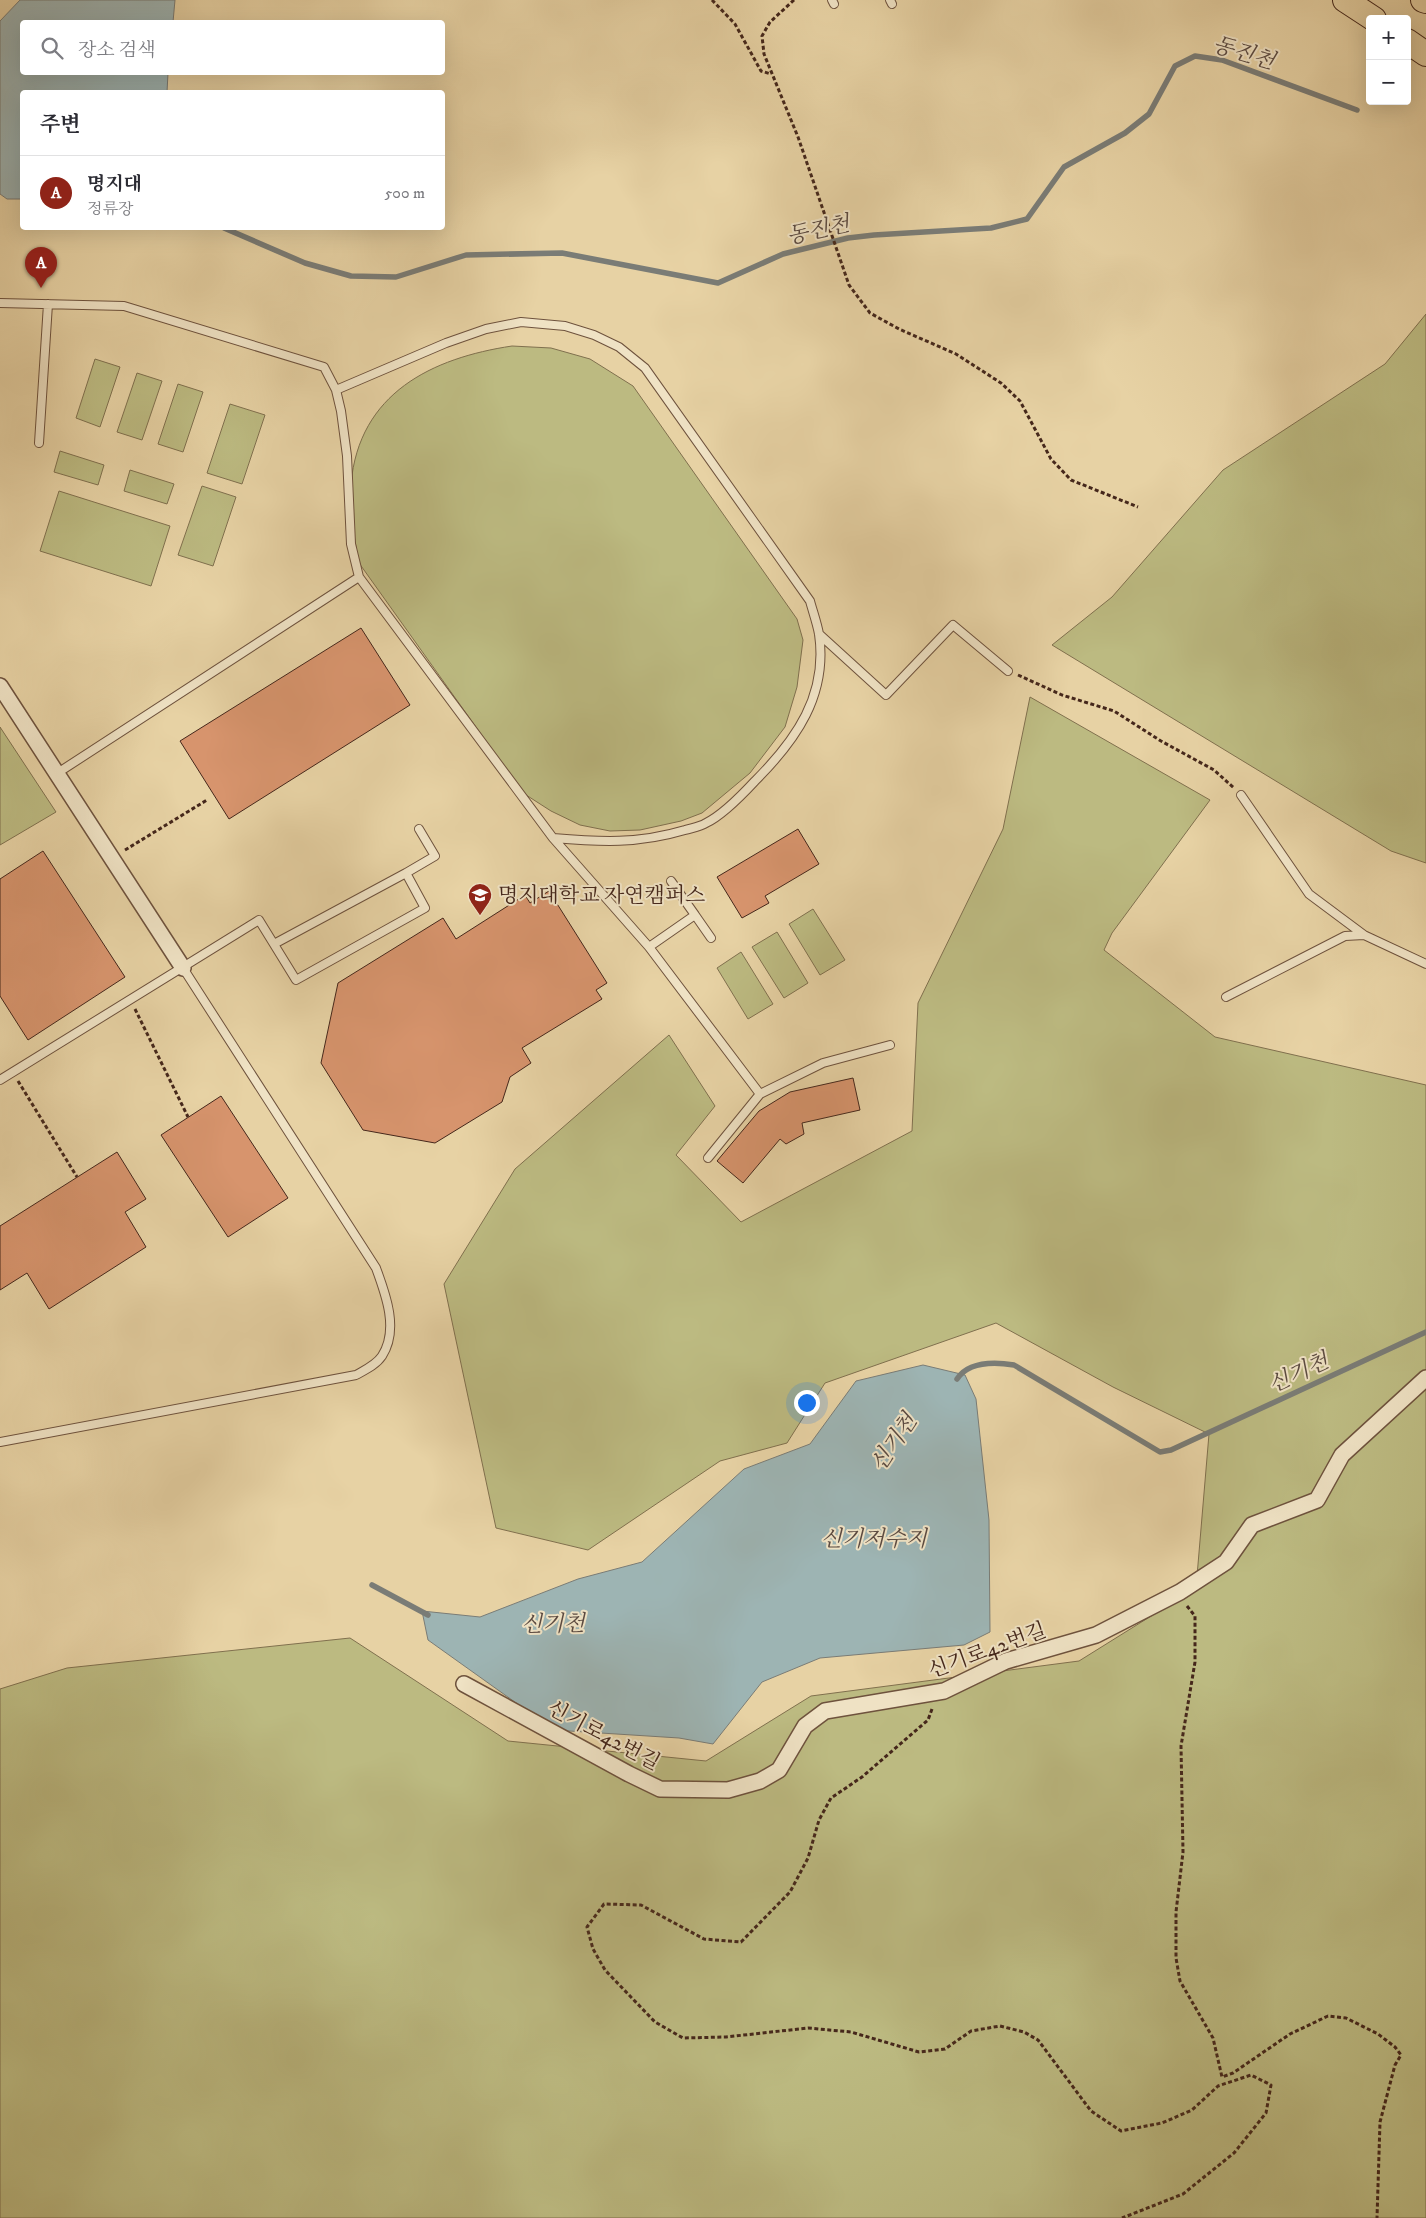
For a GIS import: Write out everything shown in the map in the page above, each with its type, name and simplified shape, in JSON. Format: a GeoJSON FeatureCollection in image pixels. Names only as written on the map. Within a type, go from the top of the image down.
{"type":"FeatureCollection","features":[{"type":"Feature","properties":{"kind":"highway"},"geometry":{"type":"LineString","coordinates":[[1345,0],[1368,15]]}},
{"type":"Feature","properties":{"kind":"highway"},"geometry":{"type":"LineString","coordinates":[[1411,44],[1426,54]]}},
{"type":"Feature","properties":{"kind":"street"},"geometry":{"type":"LineString","coordinates":[[0,686],[183,968]]}},
{"type":"Feature","properties":{"kind":"street","name":"신기로42번길"},"geometry":{"type":"LineString","coordinates":[[464,1684],[660,1789],[728,1790],[760,1781],[779,1770],[805,1726],[825,1711],[939,1692],[1006,1661],[1096,1635],[1180,1592],[1226,1562],[1252,1525],[1317,1500],[1342,1455],[1426,1378]]}},
{"type":"Feature","properties":{"kind":"lane"},"geometry":{"type":"LineString","coordinates":[[0,303],[124,306],[324,367],[336,390],[341,411],[347,456],[351,544],[359,577],[553,838],[649,947],[760,1094]]}},
{"type":"Feature","properties":{"kind":"lane"},"geometry":{"type":"LineString","coordinates":[[39,443],[48,304]]}},
{"type":"Feature","properties":{"kind":"lane"},"geometry":{"type":"LineString","coordinates":[[336,390],[446,343],[486,329],[521,322],[565,326],[594,335],[619,347],[645,368],[810,601],[819,634],[819,671],[813,702],[799,727],[774,762],[740,796],[706,823],[662,837],[614,842],[553,838]]}},
{"type":"Feature","properties":{"kind":"lane"},"geometry":{"type":"LineString","coordinates":[[56,774],[359,577]]}},
{"type":"Feature","properties":{"kind":"lane"},"geometry":{"type":"LineString","coordinates":[[819,634],[886,695],[953,625],[1008,671]]}},
{"type":"Feature","properties":{"kind":"lane"},"geometry":{"type":"LineString","coordinates":[[1241,795],[1310,894],[1364,935],[1426,964]]}},
{"type":"Feature","properties":{"kind":"lane"},"geometry":{"type":"LineString","coordinates":[[274,944],[435,856],[419,829]]}},
{"type":"Feature","properties":{"kind":"lane"},"geometry":{"type":"LineString","coordinates":[[0,1080],[259,920],[296,980],[425,908],[406,873]]}},
{"type":"Feature","properties":{"kind":"lane"},"geometry":{"type":"LineString","coordinates":[[671,881],[711,938]]}},
{"type":"Feature","properties":{"kind":"lane"},"geometry":{"type":"LineString","coordinates":[[649,947],[695,915]]}},
{"type":"Feature","properties":{"kind":"lane"},"geometry":{"type":"LineString","coordinates":[[1226,998],[1345,936],[1364,935]]}},
{"type":"Feature","properties":{"kind":"lane"},"geometry":{"type":"LineString","coordinates":[[0,1442],[356,1375],[370,1367],[382,1356],[389,1335],[389,1303],[376,1268],[183,968]]}},
{"type":"Feature","properties":{"kind":"lane"},"geometry":{"type":"LineString","coordinates":[[708,1158],[760,1094],[823,1063],[890,1045]]}},
{"type":"Feature","properties":{"kind":"path"},"geometry":{"type":"LineString","coordinates":[[712,0],[735,24],[761,71],[772,74]]}},
{"type":"Feature","properties":{"kind":"path"},"geometry":{"type":"LineString","coordinates":[[794,0],[770,22],[762,36],[764,54],[798,137],[849,285],[870,313],[900,330],[956,354],[1001,383],[1020,402],[1051,459],[1071,480],[1138,507]]}},
{"type":"Feature","properties":{"kind":"path"},"geometry":{"type":"LineString","coordinates":[[1008,671],[1062,695],[1114,710],[1161,741],[1214,770],[1241,795]]}},
{"type":"Feature","properties":{"kind":"path"},"geometry":{"type":"LineString","coordinates":[[111,859],[207,800]]}},
{"type":"Feature","properties":{"kind":"path"},"geometry":{"type":"LineString","coordinates":[[130,1000],[188,1117]]}},
{"type":"Feature","properties":{"kind":"path"},"geometry":{"type":"LineString","coordinates":[[13,1072],[77,1177]]}},
{"type":"Feature","properties":{"kind":"path"},"geometry":{"type":"LineString","coordinates":[[1180,1592],[1177,1600],[1188,1606],[1195,1616],[1195,1662],[1180,1746],[1183,1852],[1176,1930],[1180,1981],[1213,2038],[1222,2077],[1233,2073],[1290,2034],[1328,2016],[1346,2018],[1378,2034],[1395,2047],[1401,2056],[1395,2065],[1380,2122],[1376,2218]]}},
{"type":"Feature","properties":{"kind":"path"},"geometry":{"type":"LineString","coordinates":[[939,1692],[928,1720],[862,1778],[831,1798],[819,1820],[808,1858],[790,1892],[741,1942],[704,1939],[641,1905],[604,1904],[587,1927],[593,1949],[605,1970],[655,2022],[683,2038],[726,2037],[808,2028],[851,2032],[919,2052],[945,2050],[971,2031],[1000,2026],[1024,2032],[1038,2040],[1092,2111],[1121,2131],[1162,2123],[1192,2110],[1218,2086],[1251,2075],[1270,2085],[1266,2113],[1234,2153],[1183,2194],[1122,2218]]}},
{"type":"Feature","properties":{"kind":"shaded area"},"geometry":{"type":"Polygon","coordinates":[[[1426,314],[1426,863],[1391,851],[1052,645],[1112,597],[1223,470],[1385,364],[1426,314]]]}},
{"type":"Feature","properties":{"kind":"shaded area"},"geometry":{"type":"Polygon","coordinates":[[[512,346],[551,348],[590,359],[633,386],[797,619],[803,640],[797,687],[785,727],[750,773],[702,813],[681,821],[640,830],[610,831],[580,825],[551,811],[523,793],[359,563],[351,514],[351,484],[357,452],[368,426],[384,404],[404,385],[428,371],[454,360],[512,346]]]}},
{"type":"Feature","properties":{"kind":"shaded area"},"geometry":{"type":"Polygon","coordinates":[[[95,359],[120,367],[100,427],[76,418],[95,359]]]}},
{"type":"Feature","properties":{"kind":"shaded area"},"geometry":{"type":"Polygon","coordinates":[[[137,373],[162,381],[142,440],[117,432],[137,373]]]}},
{"type":"Feature","properties":{"kind":"shaded area"},"geometry":{"type":"Polygon","coordinates":[[[178,384],[203,392],[183,452],[158,444],[178,384]]]}},
{"type":"Feature","properties":{"kind":"shaded area"},"geometry":{"type":"Polygon","coordinates":[[[230,404],[265,415],[242,484],[207,473],[230,404]]]}},
{"type":"Feature","properties":{"kind":"shaded area"},"geometry":{"type":"Polygon","coordinates":[[[60,451],[104,465],[98,485],[54,472],[60,451]]]}},
{"type":"Feature","properties":{"kind":"shaded area"},"geometry":{"type":"Polygon","coordinates":[[[130,470],[174,484],[167,504],[124,491],[130,470]]]}},
{"type":"Feature","properties":{"kind":"shaded area"},"geometry":{"type":"Polygon","coordinates":[[[202,486],[236,497],[213,566],[178,555],[202,486]]]}},
{"type":"Feature","properties":{"kind":"shaded area"},"geometry":{"type":"Polygon","coordinates":[[[59,491],[170,526],[151,586],[40,551],[59,491]]]}},
{"type":"Feature","properties":{"kind":"shaded area"},"geometry":{"type":"Polygon","coordinates":[[[1030,697],[1210,800],[1112,933],[1104,950],[1215,1037],[1426,1085],[1426,2218],[0,2218],[0,1689],[67,1668],[350,1638],[508,1741],[706,1761],[811,1696],[1079,1661],[1196,1588],[1209,1434],[1113,1387],[996,1323],[825,1383],[787,1443],[720,1461],[588,1550],[496,1528],[444,1284],[515,1169],[669,1035],[715,1106],[676,1155],[741,1222],[912,1131],[918,1003],[1003,829],[1030,697]]]}},
{"type":"Feature","properties":{"kind":"shaded area"},"geometry":{"type":"Polygon","coordinates":[[[0,727],[56,812],[0,845],[0,727]]]}},
{"type":"Feature","properties":{"kind":"shaded area"},"geometry":{"type":"Polygon","coordinates":[[[813,909],[845,960],[820,975],[789,924],[813,909]]]}},
{"type":"Feature","properties":{"kind":"shaded area"},"geometry":{"type":"Polygon","coordinates":[[[777,932],[808,983],[784,998],[752,947],[777,932]]]}},
{"type":"Feature","properties":{"kind":"shaded area"},"geometry":{"type":"Polygon","coordinates":[[[741,952],[773,1004],[748,1019],[717,968],[741,952]]]}},
{"type":"Feature","properties":{"kind":"water"},"geometry":{"type":"Polygon","coordinates":[[[20,0],[175,0],[173,20],[20,20],[20,75],[168,75],[167,90],[20,90],[20,199],[7,199],[0,194],[0,21],[20,0]]]}},
{"type":"Feature","properties":{"kind":"water","name":"신기저수지"},"geometry":{"type":"Polygon","coordinates":[[[923,1365],[965,1375],[976,1399],[989,1520],[990,1632],[964,1645],[820,1658],[762,1682],[713,1744],[679,1738],[554,1730],[428,1640],[422,1611],[480,1617],[578,1579],[642,1562],[744,1469],[810,1444],[856,1381],[923,1365]]]}},
{"type":"Feature","properties":{"kind":"building"},"geometry":{"type":"Polygon","coordinates":[[[361,628],[410,705],[229,819],[180,741],[361,628]]]}},
{"type":"Feature","properties":{"kind":"building"},"geometry":{"type":"Polygon","coordinates":[[[798,829],[819,864],[765,896],[769,903],[742,918],[717,877],[798,829]]]}},
{"type":"Feature","properties":{"kind":"building"},"geometry":{"type":"Polygon","coordinates":[[[43,851],[125,977],[28,1040],[0,996],[0,879],[43,851]]]}},
{"type":"Feature","properties":{"kind":"building"},"geometry":{"type":"Polygon","coordinates":[[[549,891],[607,983],[596,990],[602,999],[522,1048],[531,1063],[510,1077],[502,1102],[435,1143],[363,1130],[321,1063],[338,983],[443,918],[456,939],[525,895],[530,903],[549,891]]]}},
{"type":"Feature","properties":{"kind":"building"},"geometry":{"type":"Polygon","coordinates":[[[853,1078],[860,1110],[802,1123],[804,1134],[786,1144],[780,1139],[743,1183],[717,1161],[759,1111],[790,1092],[853,1078]]]}},
{"type":"Feature","properties":{"kind":"building"},"geometry":{"type":"Polygon","coordinates":[[[221,1096],[288,1198],[228,1237],[161,1135],[221,1096]]]}},
{"type":"Feature","properties":{"kind":"building"},"geometry":{"type":"Polygon","coordinates":[[[117,1152],[146,1199],[125,1212],[146,1247],[49,1309],[27,1273],[0,1290],[0,1226],[117,1152]]]}},
{"type":"Feature","properties":{"kind":"waterway","name":"동진천"},"geometry":{"type":"LineString","coordinates":[[229,230],[305,263],[351,276],[396,277],[466,255],[562,253],[718,283],[783,254],[848,238],[991,228],[1027,219],[1064,167],[1125,133],[1149,114],[1175,66],[1195,56],[1222,60],[1357,110]]}},
{"type":"Feature","properties":{"kind":"waterway","name":"신기천"},"geometry":{"type":"LineString","coordinates":[[957,1379],[968,1369],[983,1364],[999,1363],[1014,1365],[1160,1452],[1171,1450],[1426,1332]]}},
{"type":"Feature","properties":{"kind":"waterway","name":"신기천"},"geometry":{"type":"LineString","coordinates":[[372,1585],[428,1615]]}},
{"type":"Feature","properties":{"kind":"place","name":"명지대"},"geometry":{"type":"Point","coordinates":[41,288]}},
{"type":"Feature","properties":{"kind":"place","name":"명지대학교 자연캠퍼스"},"geometry":{"type":"Point","coordinates":[480,916]}}]}
